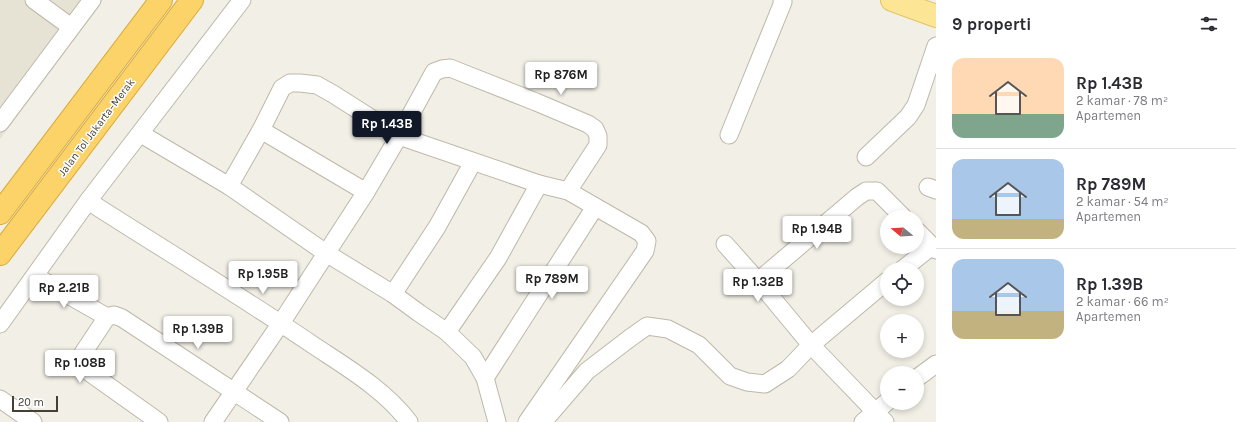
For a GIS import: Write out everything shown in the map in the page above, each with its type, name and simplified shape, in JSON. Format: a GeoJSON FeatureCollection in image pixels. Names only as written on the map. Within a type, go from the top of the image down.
{"type":"FeatureCollection","features":[{"type":"Feature","properties":{"kind":"highway"},"geometry":{"type":"LineString","coordinates":[[0,212],[161,0]]}},
{"type":"Feature","properties":{"kind":"highway","name":"Jalan Tol Jakarta–Merak"},"geometry":{"type":"LineString","coordinates":[[0,254],[192,0]]}},
{"type":"Feature","properties":{"kind":"main road"},"geometry":{"type":"LineString","coordinates":[[892,0],[936,16]]}},
{"type":"Feature","properties":{"kind":"street"},"geometry":{"type":"LineString","coordinates":[[34,0],[71,27]]}},
{"type":"Feature","properties":{"kind":"street"},"geometry":{"type":"LineString","coordinates":[[0,123],[92,0]]}},
{"type":"Feature","properties":{"kind":"street"},"geometry":{"type":"LineString","coordinates":[[0,324],[88,201],[141,134],[242,0]]}},
{"type":"Feature","properties":{"kind":"street"},"geometry":{"type":"LineString","coordinates":[[729,135],[783,2],[782,0]]}},
{"type":"Feature","properties":{"kind":"street"},"geometry":{"type":"LineString","coordinates":[[866,157],[895,131],[908,117],[916,105],[936,46]]}},
{"type":"Feature","properties":{"kind":"street"},"geometry":{"type":"LineString","coordinates":[[213,422],[281,323],[366,192],[434,72],[442,68],[450,68],[536,102],[588,124],[595,129],[598,136],[598,146],[568,191]]}},
{"type":"Feature","properties":{"kind":"street"},"geometry":{"type":"LineString","coordinates":[[230,186],[282,88],[290,84],[300,83],[317,85],[399,136],[539,184],[568,191],[641,233],[647,241],[645,251],[527,422]]}},
{"type":"Feature","properties":{"kind":"street"},"geometry":{"type":"LineString","coordinates":[[261,130],[366,192]]}},
{"type":"Feature","properties":{"kind":"street"},"geometry":{"type":"LineString","coordinates":[[141,134],[230,186],[326,253],[393,294],[447,332],[473,357],[485,378],[497,422]]}},
{"type":"Feature","properties":{"kind":"street"},"geometry":{"type":"LineString","coordinates":[[393,294],[437,227],[473,162]]}},
{"type":"Feature","properties":{"kind":"street"},"geometry":{"type":"LineString","coordinates":[[447,332],[498,258],[539,184]]}},
{"type":"Feature","properties":{"kind":"street"},"geometry":{"type":"LineString","coordinates":[[758,281],[866,191],[877,191],[896,210]]}},
{"type":"Feature","properties":{"kind":"street"},"geometry":{"type":"LineString","coordinates":[[88,201],[281,323],[368,382],[401,412],[409,422]]}},
{"type":"Feature","properties":{"kind":"street"},"geometry":{"type":"LineString","coordinates":[[485,378],[594,207]]}},
{"type":"Feature","properties":{"kind":"street"},"geometry":{"type":"LineString","coordinates":[[913,262],[934,248],[924,238]]}},
{"type":"Feature","properties":{"kind":"street"},"geometry":{"type":"LineString","coordinates":[[724,244],[758,281],[811,345],[877,414]]}},
{"type":"Feature","properties":{"kind":"street"},"geometry":{"type":"LineString","coordinates":[[34,276],[107,317]]}},
{"type":"Feature","properties":{"kind":"street"},"geometry":{"type":"LineString","coordinates":[[543,422],[587,371],[647,326],[668,329],[699,345],[730,376],[747,382],[765,384],[788,369],[811,345],[880,288]]}},
{"type":"Feature","properties":{"kind":"street"},"geometry":{"type":"LineString","coordinates":[[159,422],[86,370],[82,361],[83,353],[107,317],[114,315],[122,318],[234,390],[280,422]]}},
{"type":"Feature","properties":{"kind":"street"},"geometry":{"type":"LineString","coordinates":[[924,373],[936,364]]}},
{"type":"Feature","properties":{"kind":"street"},"geometry":{"type":"LineString","coordinates":[[0,399],[33,422]]}},
{"type":"Feature","properties":{"kind":"shaded area"},"geometry":{"type":"Polygon","coordinates":[[[0,0],[103,0],[0,139],[0,0]]]}}]}
